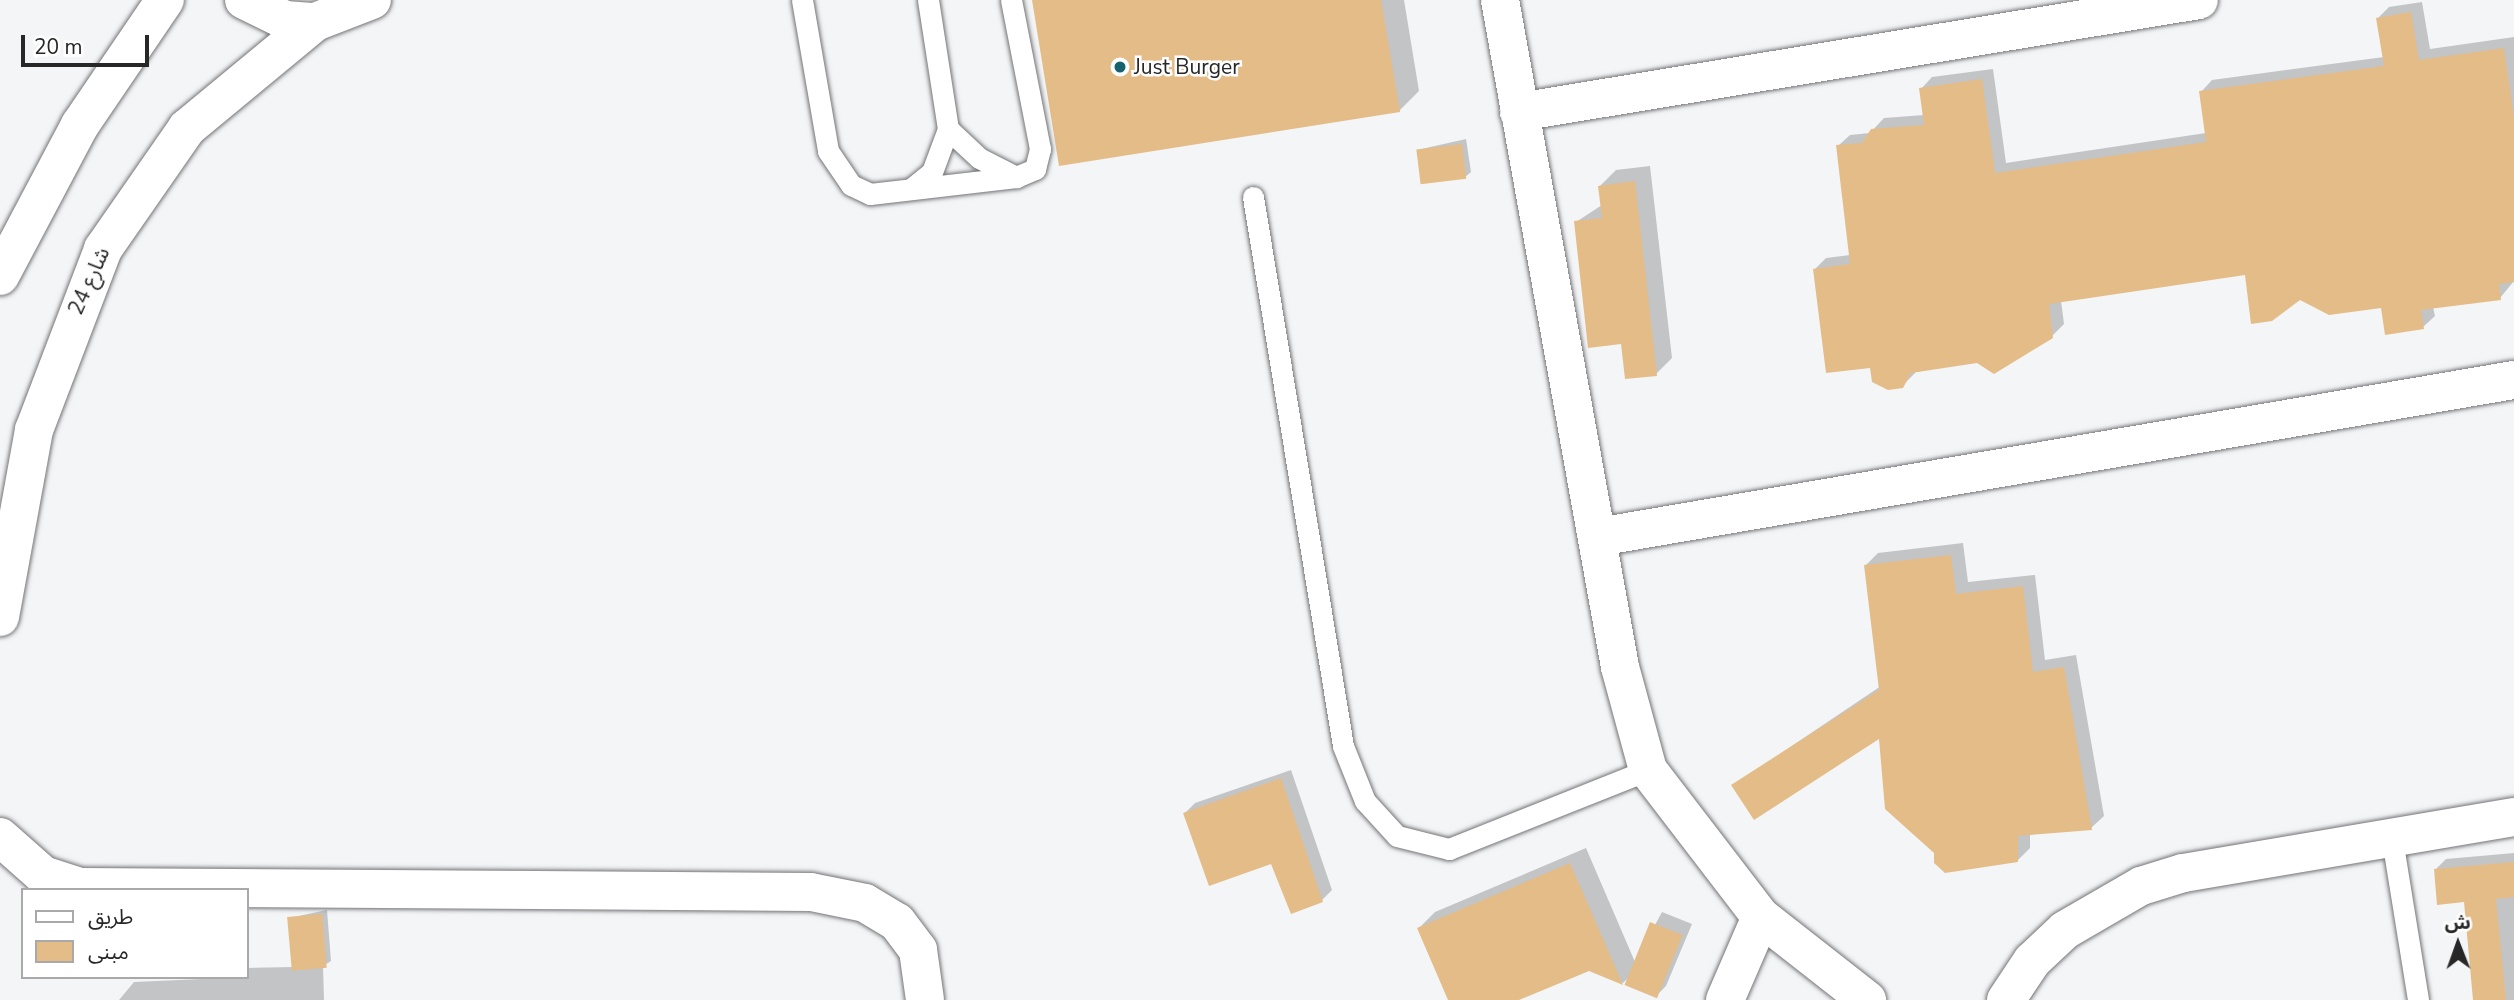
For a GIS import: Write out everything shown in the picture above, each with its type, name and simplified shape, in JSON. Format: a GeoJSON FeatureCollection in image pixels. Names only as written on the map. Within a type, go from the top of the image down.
{"type":"FeatureCollection","features":[{"type":"Feature","properties":{"kind":"street"},"geometry":{"type":"LineString","coordinates":[[0,276],[80,125],[165,0]]}},
{"type":"Feature","properties":{"kind":"street"},"geometry":{"type":"LineString","coordinates":[[244,0],[285,20],[315,22],[372,0]]}},
{"type":"Feature","properties":{"kind":"street"},"geometry":{"type":"LineString","coordinates":[[1500,0],[1620,667],[1648,770],[1761,917],[1867,1000]]}},
{"type":"Feature","properties":{"kind":"street"},"geometry":{"type":"LineString","coordinates":[[1520,112],[2199,0]]}},
{"type":"Feature","properties":{"kind":"street","name":"شارع 24"},"geometry":{"type":"LineString","coordinates":[[0,617],[34,430],[103,249],[187,128],[315,22]]}},
{"type":"Feature","properties":{"kind":"street"},"geometry":{"type":"LineString","coordinates":[[1598,537],[2514,380]]}},
{"type":"Feature","properties":{"kind":"street"},"geometry":{"type":"LineString","coordinates":[[2006,1000],[2032,961],[2065,930],[2141,886],[2183,873],[2514,817]]}},
{"type":"Feature","properties":{"kind":"street"},"geometry":{"type":"LineString","coordinates":[[0,837],[44,876],[81,887],[227,888]]}},
{"type":"Feature","properties":{"kind":"street"},"geometry":{"type":"LineString","coordinates":[[248,888],[811,892],[865,903],[897,922],[918,950],[925,1000]]}},
{"type":"Feature","properties":{"kind":"street"},"geometry":{"type":"LineString","coordinates":[[1725,1000],[1761,917]]}},
{"type":"Feature","properties":{"kind":"lane"},"geometry":{"type":"LineString","coordinates":[[802,0],[828,151],[837,170],[870,194],[1016,177],[1035,169],[1040,149],[1011,0]]}},
{"type":"Feature","properties":{"kind":"lane"},"geometry":{"type":"LineString","coordinates":[[909,191],[932,172],[948,129],[928,0]]}},
{"type":"Feature","properties":{"kind":"lane"},"geometry":{"type":"LineString","coordinates":[[948,129],[979,158],[1016,177]]}},
{"type":"Feature","properties":{"kind":"lane"},"geometry":{"type":"LineString","coordinates":[[1253,197],[1343,746],[1365,801],[1397,836],[1449,849],[1648,770]]}},
{"type":"Feature","properties":{"kind":"lane"},"geometry":{"type":"LineString","coordinates":[[2392,839],[2418,1000]]}},
{"type":"Feature","properties":{"kind":"building"},"geometry":{"type":"Polygon","coordinates":[[[1032,0],[1381,0],[1400,112],[1059,166],[1032,0]]]}},
{"type":"Feature","properties":{"kind":"building"},"geometry":{"type":"Polygon","coordinates":[[[2411,12],[2419,60],[2504,48],[2514,117],[2514,282],[2499,284],[2501,300],[2421,310],[2424,329],[2385,335],[2381,308],[2329,315],[2300,300],[2272,321],[2251,324],[2245,275],[2049,304],[2053,338],[1994,374],[1977,363],[1911,373],[1903,388],[1888,390],[1872,382],[1870,368],[1826,373],[1813,269],[1850,264],[1836,145],[1862,143],[1871,129],[1924,125],[1919,88],[1982,79],[1995,173],[2206,142],[2199,91],[2384,66],[2376,18],[2411,12]]]}},
{"type":"Feature","properties":{"kind":"building"},"geometry":{"type":"Polygon","coordinates":[[[1462,144],[1466,179],[1421,184],[1416,150],[1462,144]]]}},
{"type":"Feature","properties":{"kind":"building"},"geometry":{"type":"Polygon","coordinates":[[[1635,181],[1657,376],[1625,379],[1621,344],[1588,348],[1574,221],[1602,218],[1598,186],[1635,181]]]}},
{"type":"Feature","properties":{"kind":"building"},"geometry":{"type":"Polygon","coordinates":[[[1951,555],[1956,594],[2023,586],[2033,672],[2064,667],[2092,830],[2018,836],[2018,862],[1945,873],[1934,863],[1934,853],[1885,809],[1879,739],[1754,820],[1731,785],[1879,690],[1864,565],[1951,555]]]}},
{"type":"Feature","properties":{"kind":"building"},"geometry":{"type":"Polygon","coordinates":[[[1281,778],[1323,902],[1291,914],[1271,864],[1209,886],[1183,813],[1281,778]]]}},
{"type":"Feature","properties":{"kind":"building"},"geometry":{"type":"Polygon","coordinates":[[[2514,862],[2514,897],[2496,899],[2506,1000],[2473,1000],[2464,902],[2437,905],[2434,869],[2514,862]]]}},
{"type":"Feature","properties":{"kind":"building"},"geometry":{"type":"Polygon","coordinates":[[[1570,863],[1623,985],[1589,971],[1519,1000],[1448,1000],[1417,928],[1570,863]]]}},
{"type":"Feature","properties":{"kind":"building"},"geometry":{"type":"Polygon","coordinates":[[[322,914],[327,968],[292,971],[287,917],[322,914]]]}},
{"type":"Feature","properties":{"kind":"building"},"geometry":{"type":"Polygon","coordinates":[[[1650,922],[1682,935],[1657,998],[1625,985],[1650,922]]]}},
{"type":"Feature","properties":{"kind":"place","name":"Just Burger"},"geometry":{"type":"Point","coordinates":[1120,67]}}]}
